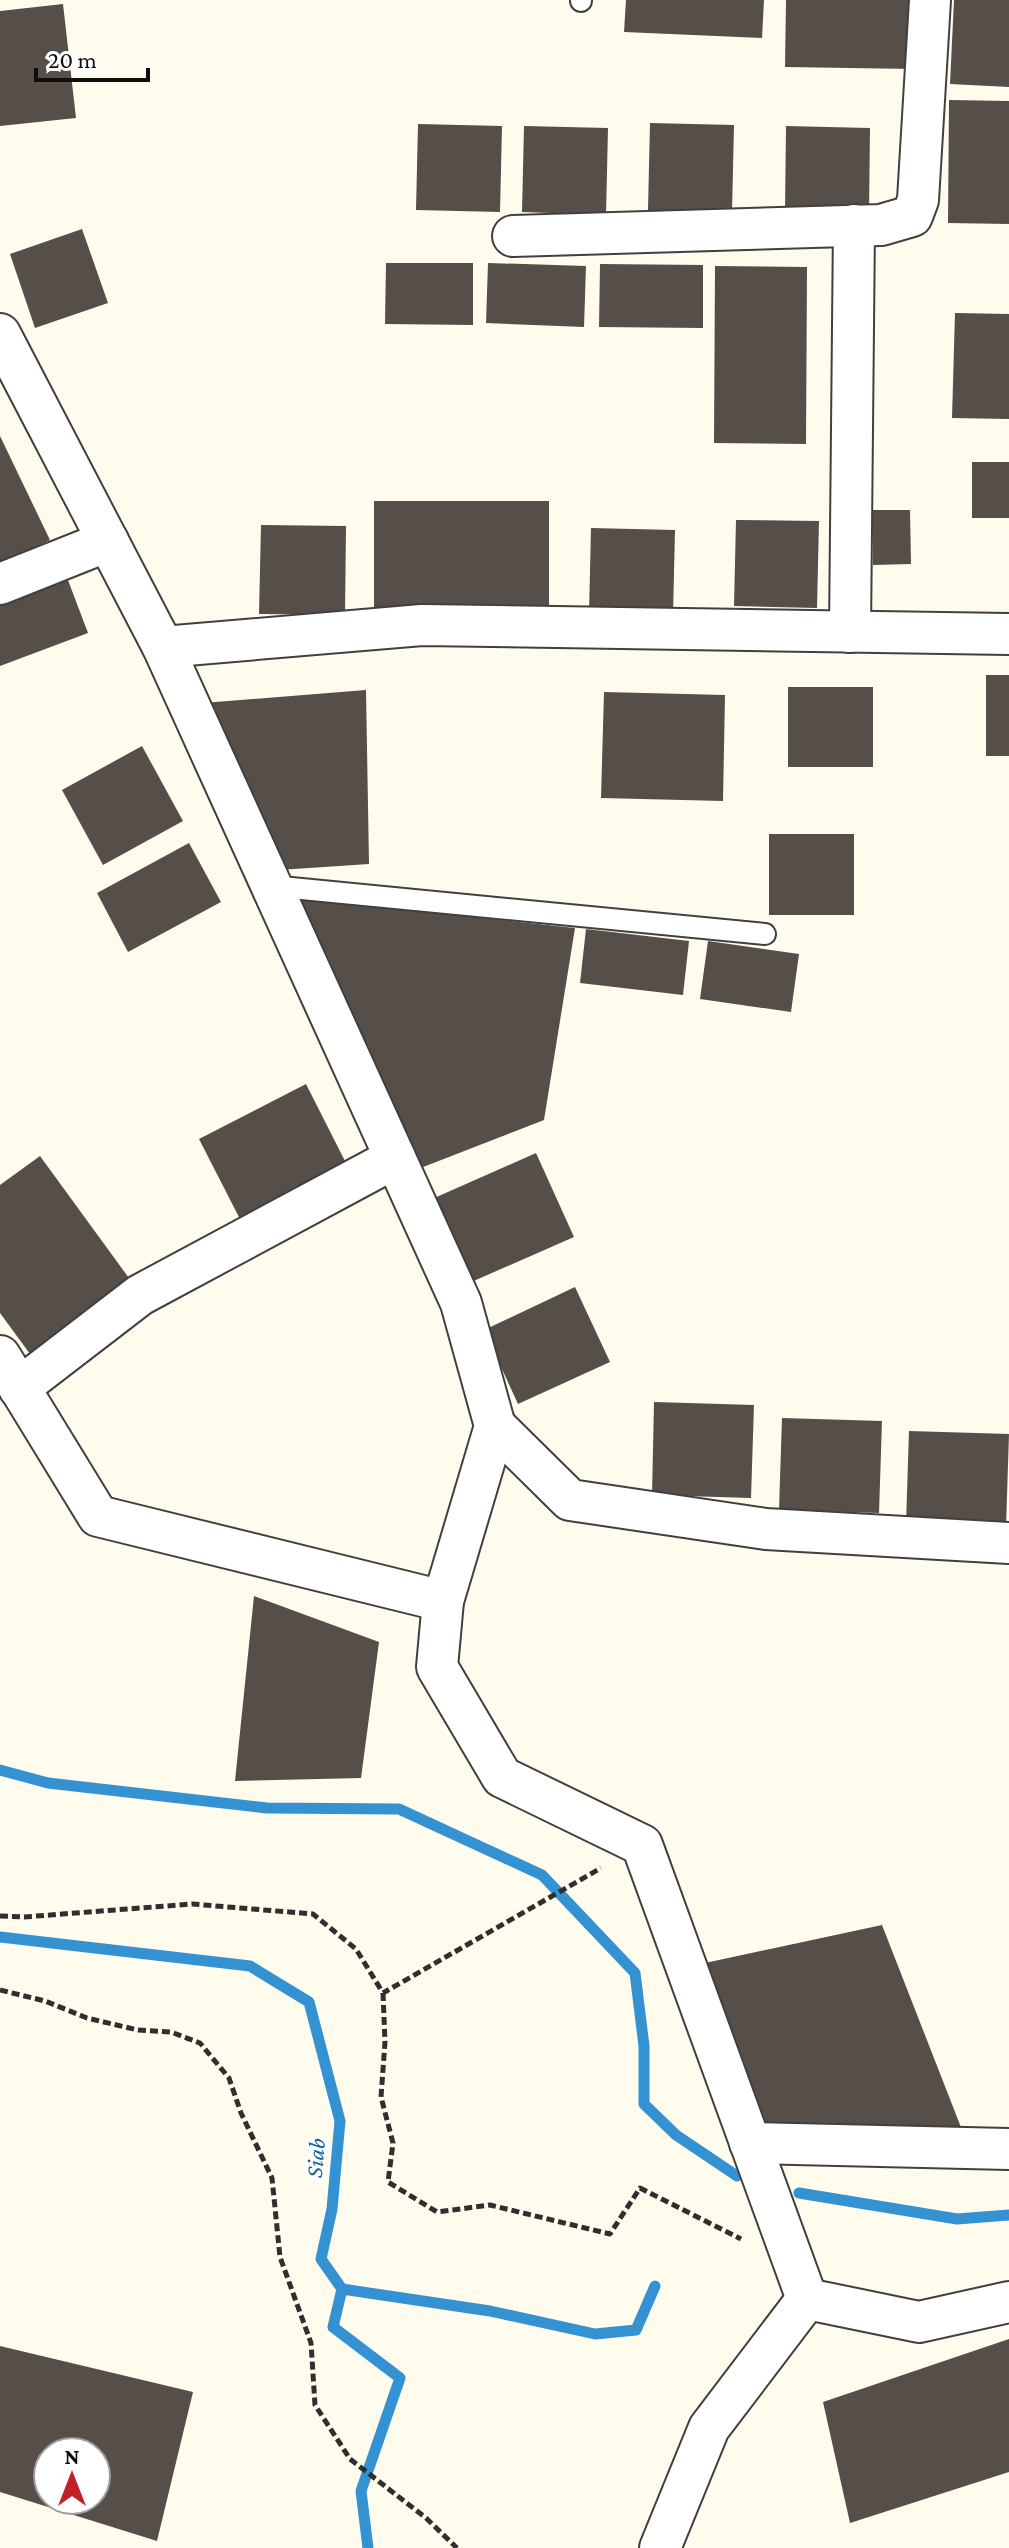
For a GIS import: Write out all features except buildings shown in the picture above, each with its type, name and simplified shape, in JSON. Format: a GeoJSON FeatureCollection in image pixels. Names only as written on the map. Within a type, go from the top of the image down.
{"type":"FeatureCollection","features":[{"type":"Feature","properties":{"kind":"street"},"geometry":{"type":"LineString","coordinates":[[513,236],[854,225],[899,222],[912,216],[918,200],[930,0]]}},
{"type":"Feature","properties":{"kind":"street"},"geometry":{"type":"LineString","coordinates":[[850,632],[854,225]]}},
{"type":"Feature","properties":{"kind":"street"},"geometry":{"type":"LineString","coordinates":[[0,334],[163,647],[461,1303],[495,1426],[570,1500],[766,1529],[1009,1543]]}},
{"type":"Feature","properties":{"kind":"street"},"geometry":{"type":"LineString","coordinates":[[0,584],[108,541]]}},
{"type":"Feature","properties":{"kind":"street"},"geometry":{"type":"LineString","coordinates":[[163,647],[422,625],[1009,634]]}},
{"type":"Feature","properties":{"kind":"street"},"geometry":{"type":"LineString","coordinates":[[395,1158],[140,1295],[10,1372],[98,1516],[443,1601]]}},
{"type":"Feature","properties":{"kind":"street"},"geometry":{"type":"LineString","coordinates":[[495,1426],[443,1601],[437,1667],[502,1777],[642,1845],[807,2299]]}},
{"type":"Feature","properties":{"kind":"street"},"geometry":{"type":"LineString","coordinates":[[750,2143],[1009,2149]]}},
{"type":"Feature","properties":{"kind":"street"},"geometry":{"type":"LineString","coordinates":[[807,2299],[919,2322],[1009,2302]]}},
{"type":"Feature","properties":{"kind":"street"},"geometry":{"type":"LineString","coordinates":[[660,2548],[709,2428],[807,2299]]}},
{"type":"Feature","properties":{"kind":"lane"},"geometry":{"type":"LineString","coordinates":[[271,886],[765,934]]}},
{"type":"Feature","properties":{"kind":"path"},"geometry":{"type":"LineString","coordinates":[[383,1993],[572,1885]]}},
{"type":"Feature","properties":{"kind":"path"},"geometry":{"type":"LineString","coordinates":[[0,1916],[24,1917],[192,1904],[313,1914],[356,1949],[383,1993],[385,2042],[381,2097],[393,2143],[388,2182],[437,2212],[490,2205],[610,2234],[640,2188],[739,2235],[746,2249]]}},
{"type":"Feature","properties":{"kind":"path"},"geometry":{"type":"LineString","coordinates":[[0,1990],[45,2001],[87,2018],[138,2030],[171,2032],[200,2043],[229,2078],[241,2113],[272,2178],[280,2257],[311,2343],[315,2405],[353,2461],[426,2518],[457,2548]]}},
{"type":"Feature","properties":{"kind":"waterway"},"geometry":{"type":"LineString","coordinates":[[0,1770],[48,1783],[267,1808],[399,1809],[542,1875],[635,1973],[644,2046],[644,2104],[676,2135],[737,2176]]}},
{"type":"Feature","properties":{"kind":"waterway","name":"Siab"},"geometry":{"type":"LineString","coordinates":[[0,1937],[250,1966],[309,2002],[340,2121],[332,2209],[321,2259],[342,2289],[490,2311],[595,2334],[636,2330],[655,2286]]}},
{"type":"Feature","properties":{"kind":"waterway"},"geometry":{"type":"LineString","coordinates":[[799,2193],[957,2219],[1009,2215]]}},
{"type":"Feature","properties":{"kind":"waterway"},"geometry":{"type":"LineString","coordinates":[[342,2289],[333,2327],[400,2378],[361,2491],[368,2548]]}}]}
